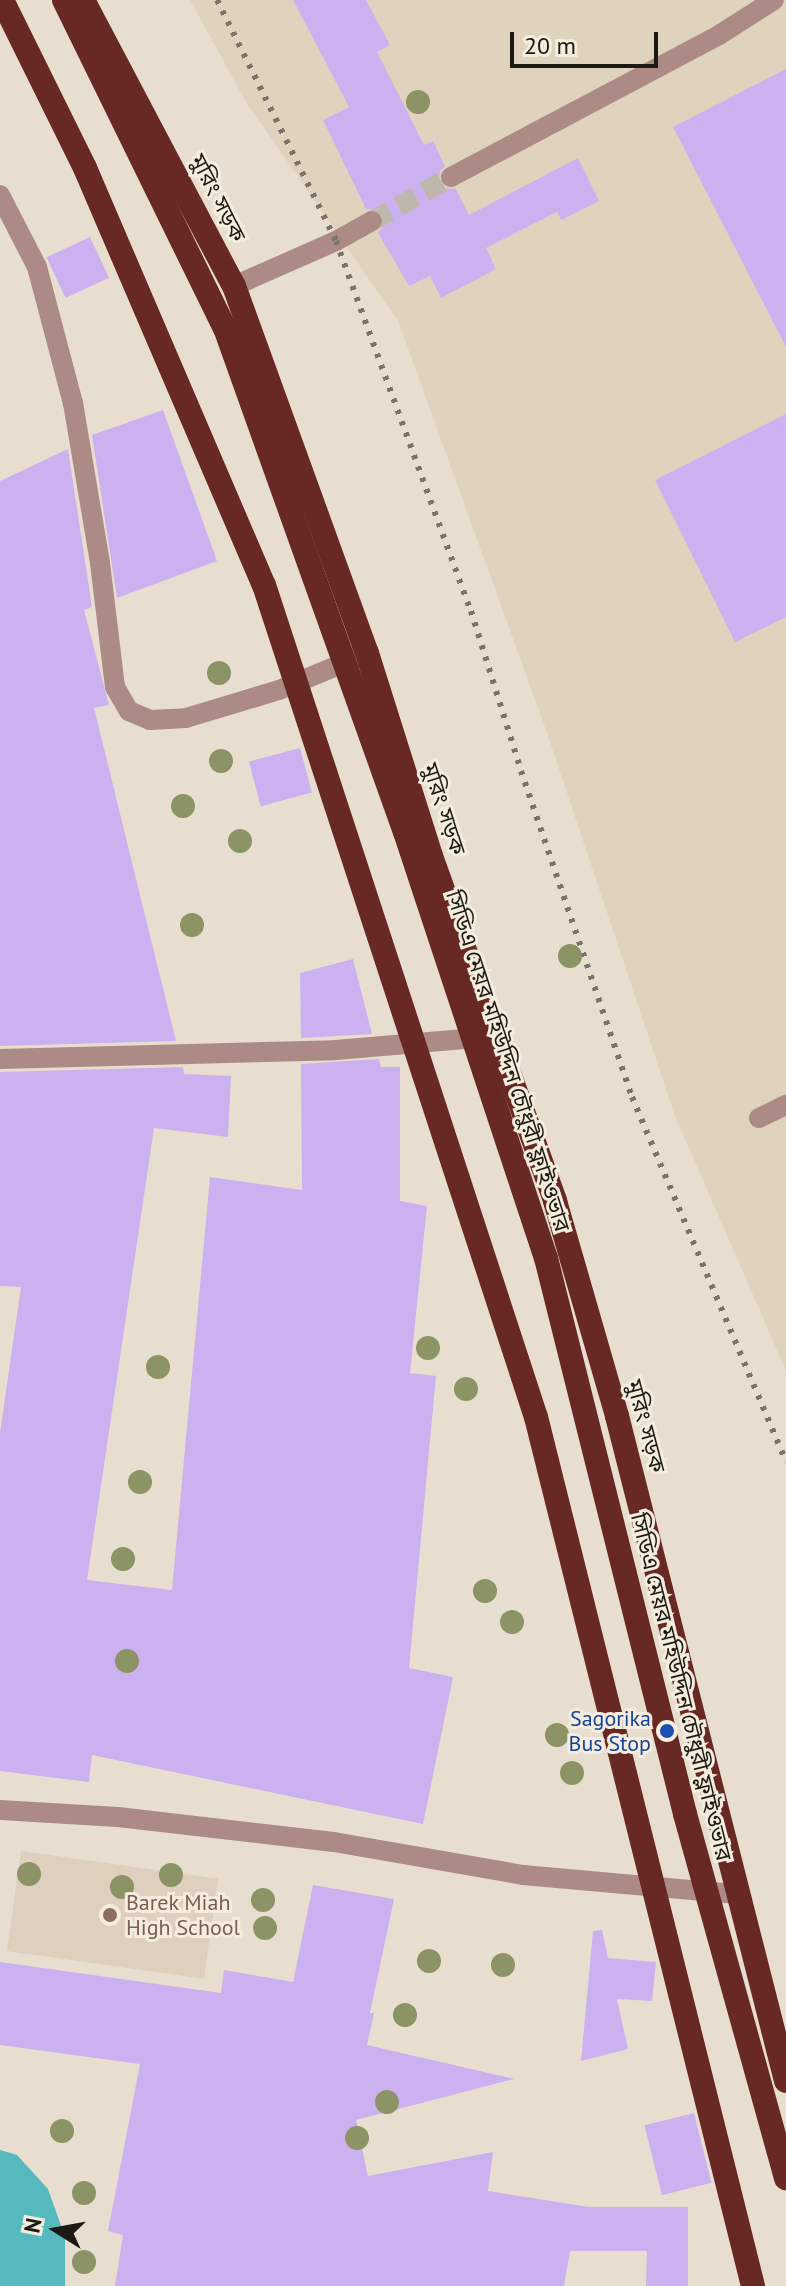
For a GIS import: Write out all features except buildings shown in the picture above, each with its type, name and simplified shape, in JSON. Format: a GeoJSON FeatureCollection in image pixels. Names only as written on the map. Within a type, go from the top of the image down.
{"type":"FeatureCollection","features":[{"type":"Feature","properties":{"kind":"highway"},"geometry":{"type":"LineString","coordinates":[[2,0],[85,168],[269,600],[536,1417],[753,2286]]}},
{"type":"Feature","properties":{"kind":"highway","name":"সিডিএ মেয়র মহিউদ্দিন চৌধুরী ফ্লাইওভার"},"geometry":{"type":"LineString","coordinates":[[64,0],[225,328],[414,862],[546,1258],[685,1814],[786,2178]]}},
{"type":"Feature","properties":{"kind":"highway","name":"মুরিং সড়ক"},"geometry":{"type":"LineString","coordinates":[[83,0],[234,286],[367,653],[431,856],[555,1201],[617,1416],[786,2081]]}},
{"type":"Feature","properties":{"kind":"street"},"geometry":{"type":"LineString","coordinates":[[451,177],[719,35],[774,0]]}},
{"type":"Feature","properties":{"kind":"street"},"geometry":{"type":"LineString","coordinates":[[0,195],[37,267],[73,403],[100,563],[115,687],[129,711],[150,720],[186,718],[279,690],[367,653]]}},
{"type":"Feature","properties":{"kind":"street"},"geometry":{"type":"LineString","coordinates":[[234,286],[336,241],[372,221]]}},
{"type":"Feature","properties":{"kind":"street"},"geometry":{"type":"LineString","coordinates":[[0,1059],[336,1050],[495,1036]]}},
{"type":"Feature","properties":{"kind":"street"},"geometry":{"type":"LineString","coordinates":[[759,1118],[786,1105]]}},
{"type":"Feature","properties":{"kind":"street"},"geometry":{"type":"LineString","coordinates":[[0,1810],[149,1821],[334,1842],[523,1875],[737,1894]]}},
{"type":"Feature","properties":{"kind":"shaded area"},"geometry":{"type":"Polygon","coordinates":[[[190,0],[786,0],[786,1371],[675,1116],[546,730],[398,321],[246,102],[190,0]]]}},
{"type":"Feature","properties":{"kind":"shaded area","name":"Barek Miah High School"},"geometry":{"type":"Polygon","coordinates":[[[21,1851],[218,1879],[204,1979],[7,1951],[21,1851]]]}},
{"type":"Feature","properties":{"kind":"water"},"geometry":{"type":"Polygon","coordinates":[[[0,2150],[17,2155],[48,2189],[65,2237],[65,2286],[0,2286],[0,2150]]]}},
{"type":"Feature","properties":{"kind":"tunnel"},"geometry":{"type":"LineString","coordinates":[[372,221],[451,177]]}},
{"type":"Feature","properties":{"kind":"railway"},"geometry":{"type":"LineString","coordinates":[[217,0],[336,241],[471,611],[521,771],[632,1097],[786,1462]]}},
{"type":"Feature","properties":{"kind":"place","name":"Sagorika Bus Stop"},"geometry":{"type":"Point","coordinates":[667,1731]}},
{"type":"Feature","properties":{"kind":"place","name":"Barek Miah High School"},"geometry":{"type":"Point","coordinates":[110,1915]}}]}
